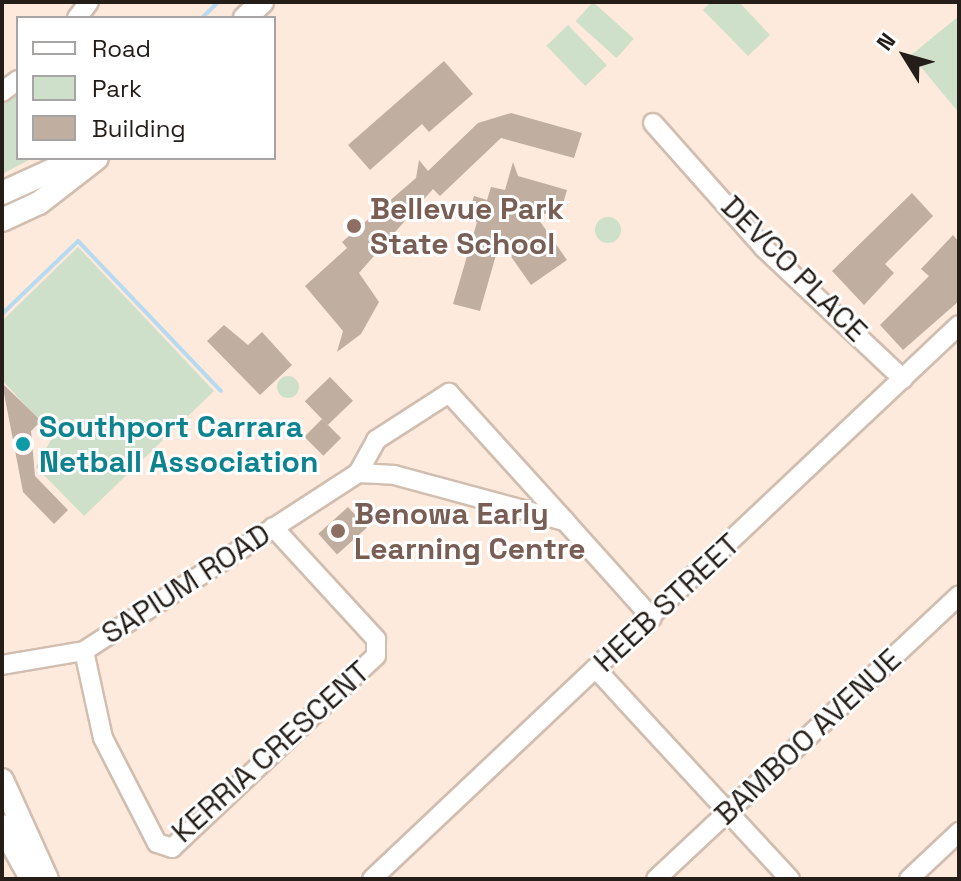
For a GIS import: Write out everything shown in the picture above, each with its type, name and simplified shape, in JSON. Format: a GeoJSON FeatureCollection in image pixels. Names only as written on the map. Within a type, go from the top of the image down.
{"type":"FeatureCollection","features":[{"type":"Feature","properties":{"kind":"main road"},"geometry":{"type":"LineString","coordinates":[[247,16],[262,2]]}},
{"type":"Feature","properties":{"kind":"main road"},"geometry":{"type":"LineString","coordinates":[[2,193],[75,160]]}},
{"type":"Feature","properties":{"kind":"main road"},"geometry":{"type":"LineString","coordinates":[[2,232],[94,160]]}},
{"type":"Feature","properties":{"kind":"main road"},"geometry":{"type":"LineString","coordinates":[[2,220],[39,203]]}},
{"type":"Feature","properties":{"kind":"main road"},"geometry":{"type":"LineString","coordinates":[[2,780],[47,879]]}},
{"type":"Feature","properties":{"kind":"main road"},"geometry":{"type":"LineString","coordinates":[[2,826],[32,879]]}},
{"type":"Feature","properties":{"kind":"street","name":"DEVCO PLACE"},"geometry":{"type":"LineString","coordinates":[[653,123],[764,248],[903,379]]}},
{"type":"Feature","properties":{"kind":"street","name":"HEEB STREET"},"geometry":{"type":"LineString","coordinates":[[372,879],[903,379],[957,333]]}},
{"type":"Feature","properties":{"kind":"street","name":"SAPIUM ROAD"},"geometry":{"type":"LineString","coordinates":[[2,665],[84,651],[358,473],[376,440],[449,393],[652,618]]}},
{"type":"Feature","properties":{"kind":"street"},"geometry":{"type":"LineString","coordinates":[[358,473],[394,475],[565,521]]}},
{"type":"Feature","properties":{"kind":"street","name":"KERRIA CRESCENT"},"geometry":{"type":"LineString","coordinates":[[84,651],[103,738],[157,843],[172,848],[376,656],[376,639],[273,527]]}},
{"type":"Feature","properties":{"kind":"street","name":"BAMBOO AVENUE"},"geometry":{"type":"LineString","coordinates":[[656,879],[959,595]]}},
{"type":"Feature","properties":{"kind":"street"},"geometry":{"type":"LineString","coordinates":[[596,669],[790,879]]}},
{"type":"Feature","properties":{"kind":"street"},"geometry":{"type":"LineString","coordinates":[[909,879],[959,832]]}},
{"type":"Feature","properties":{"kind":"green space"},"geometry":{"type":"Polygon","coordinates":[[[593,2],[634,39],[616,58],[576,21],[593,2]]]}},
{"type":"Feature","properties":{"kind":"green space"},"geometry":{"type":"Polygon","coordinates":[[[711,2],[739,2],[770,35],[748,56],[703,10],[711,2]]]}},
{"type":"Feature","properties":{"kind":"green space"},"geometry":{"type":"Polygon","coordinates":[[[959,16],[959,113],[911,55],[959,16]]]}},
{"type":"Feature","properties":{"kind":"green space"},"geometry":{"type":"Polygon","coordinates":[[[568,25],[607,65],[585,86],[546,46],[568,25]]]}},
{"type":"Feature","properties":{"kind":"green space"},"geometry":{"type":"Polygon","coordinates":[[[16,92],[16,160],[29,160],[2,174],[2,103],[16,92]]]}},
{"type":"Feature","properties":{"kind":"green space"},"geometry":{"type":"Polygon","coordinates":[[[608,217],[617,221],[621,230],[617,239],[608,243],[599,239],[595,230],[599,221],[608,217]]]}},
{"type":"Feature","properties":{"kind":"green space"},"geometry":{"type":"Polygon","coordinates":[[[78,247],[214,391],[84,516],[36,467],[53,436],[2,380],[2,321],[78,247]]]}},
{"type":"Feature","properties":{"kind":"green space"},"geometry":{"type":"Polygon","coordinates":[[[288,376],[296,379],[299,387],[296,395],[288,398],[280,395],[277,387],[280,379],[288,376]]]}},
{"type":"Feature","properties":{"kind":"building"},"geometry":{"type":"Polygon","coordinates":[[[444,61],[473,94],[429,132],[422,124],[370,170],[348,145],[444,61]]]}},
{"type":"Feature","properties":{"kind":"building"},"geometry":{"type":"Polygon","coordinates":[[[511,113],[582,133],[574,158],[501,138],[440,196],[433,189],[359,273],[379,302],[361,334],[337,352],[343,331],[305,286],[347,248],[342,242],[416,178],[419,160],[428,171],[478,123],[511,113]]]}},
{"type":"Feature","properties":{"kind":"building"},"geometry":{"type":"Polygon","coordinates":[[[513,162],[518,176],[567,190],[559,218],[532,210],[567,260],[531,285],[500,241],[480,311],[453,304],[477,222],[467,220],[474,196],[487,200],[491,187],[505,190],[513,162]]]}},
{"type":"Feature","properties":{"kind":"building"},"geometry":{"type":"Polygon","coordinates":[[[912,193],[933,216],[885,264],[894,273],[864,305],[832,271],[912,193]]]}},
{"type":"Feature","properties":{"kind":"building"},"geometry":{"type":"Polygon","coordinates":[[[953,235],[959,242],[959,301],[903,350],[880,325],[929,276],[921,269],[953,235]]]}},
{"type":"Feature","properties":{"kind":"building"},"geometry":{"type":"Polygon","coordinates":[[[224,325],[248,345],[262,332],[292,365],[260,395],[207,341],[224,325]]]}},
{"type":"Feature","properties":{"kind":"building"},"geometry":{"type":"Polygon","coordinates":[[[330,377],[353,401],[328,425],[305,401],[330,377]]]}},
{"type":"Feature","properties":{"kind":"building"},"geometry":{"type":"Polygon","coordinates":[[[2,383],[41,421],[31,431],[35,476],[68,510],[54,524],[23,492],[2,383]]]}},
{"type":"Feature","properties":{"kind":"building"},"geometry":{"type":"Polygon","coordinates":[[[322,419],[341,438],[323,456],[304,437],[322,419]]]}},
{"type":"Feature","properties":{"kind":"building"},"geometry":{"type":"Polygon","coordinates":[[[348,507],[367,528],[337,555],[318,534],[348,507]]]}},
{"type":"Feature","properties":{"kind":"waterway"},"geometry":{"type":"LineString","coordinates":[[204,16],[218,2]]}},
{"type":"Feature","properties":{"kind":"waterway"},"geometry":{"type":"LineString","coordinates":[[2,314],[78,241],[221,391]]}},
{"type":"Feature","properties":{"kind":"place","name":"Bellevue Park State School"},"geometry":{"type":"Point","coordinates":[354,226]}},
{"type":"Feature","properties":{"kind":"place","name":"Southport Carrara Netball Association"},"geometry":{"type":"Point","coordinates":[23,444]}},
{"type":"Feature","properties":{"kind":"place","name":"Benowa Early Learning Centre"},"geometry":{"type":"Point","coordinates":[338,531]}}]}
